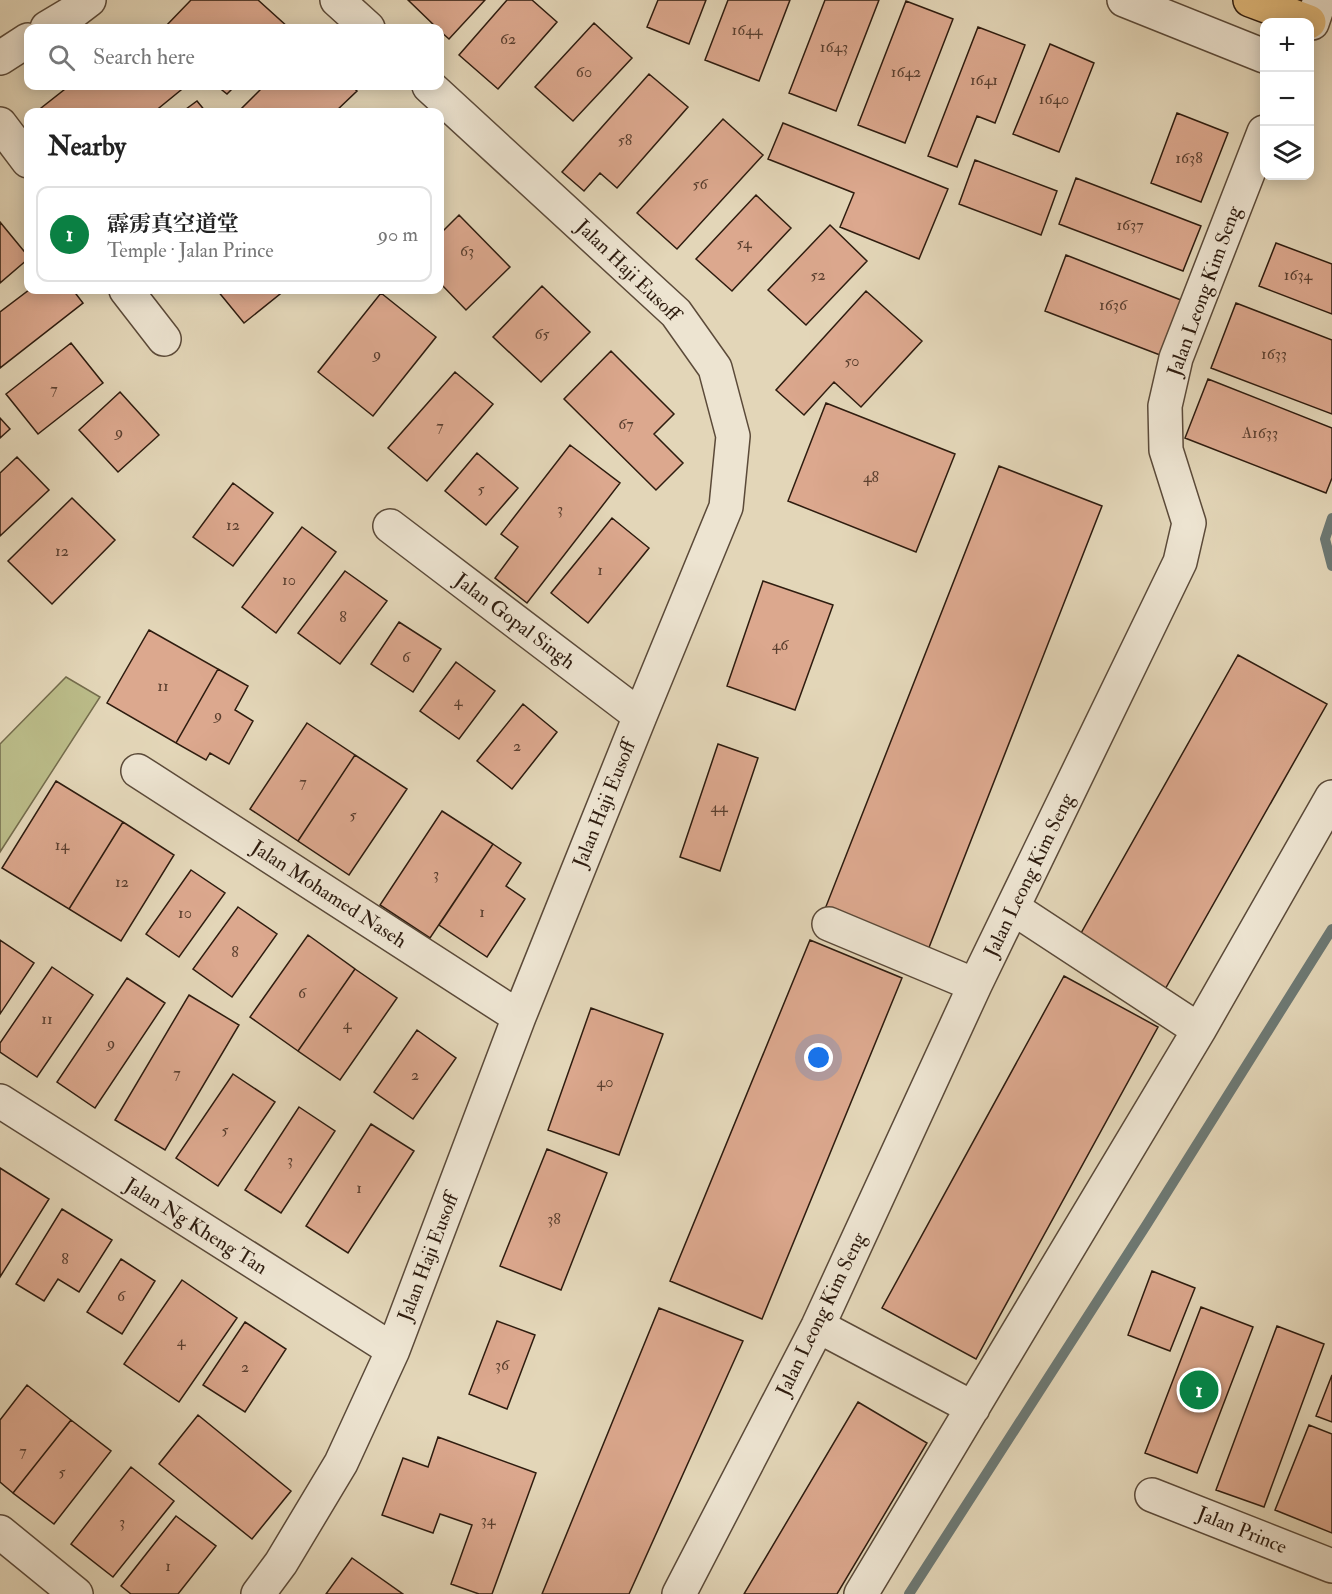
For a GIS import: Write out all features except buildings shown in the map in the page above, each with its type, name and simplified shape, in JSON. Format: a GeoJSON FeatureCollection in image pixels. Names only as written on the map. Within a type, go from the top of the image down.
{"type":"FeatureCollection","features":[{"type":"Feature","properties":{"kind":"main road"},"geometry":{"type":"LineString","coordinates":[[1250,0],[1317,20]]}},
{"type":"Feature","properties":{"kind":"street"},"geometry":{"type":"LineString","coordinates":[[54,24],[89,0]]}},
{"type":"Feature","properties":{"kind":"street"},"geometry":{"type":"LineString","coordinates":[[337,0],[364,24]]}},
{"type":"Feature","properties":{"kind":"street"},"geometry":{"type":"LineString","coordinates":[[1124,0],[1260,54]]}},
{"type":"Feature","properties":{"kind":"street"},"geometry":{"type":"LineString","coordinates":[[0,58],[24,43]]}},
{"type":"Feature","properties":{"kind":"street","name":"Jalan Haji Eusoff"},"geometry":{"type":"LineString","coordinates":[[258,1594],[281,1563],[341,1463],[393,1350],[519,1017],[639,716],[726,507],[733,436],[715,368],[676,313],[433,90]]}},
{"type":"Feature","properties":{"kind":"street"},"geometry":{"type":"LineString","coordinates":[[0,124],[24,156]]}},
{"type":"Feature","properties":{"kind":"street","name":"Jalan Leong Kim Seng"},"geometry":{"type":"LineString","coordinates":[[679,1594],[818,1326],[975,985],[1180,562],[1189,524],[1166,450],[1165,406],[1176,358],[1260,142]]}},
{"type":"Feature","properties":{"kind":"street"},"geometry":{"type":"LineString","coordinates":[[129,294],[164,339]]}},
{"type":"Feature","properties":{"kind":"street","name":"Jalan Gopal Singh"},"geometry":{"type":"LineString","coordinates":[[390,526],[639,716]]}},
{"type":"Feature","properties":{"kind":"street","name":"Jalan Mohamed Naseh"},"geometry":{"type":"LineString","coordinates":[[138,771],[519,1017]]}},
{"type":"Feature","properties":{"kind":"street"},"geometry":{"type":"LineString","coordinates":[[861,1594],[1199,1030],[1332,797]]}},
{"type":"Feature","properties":{"kind":"street"},"geometry":{"type":"LineString","coordinates":[[1013,908],[1199,1030]]}},
{"type":"Feature","properties":{"kind":"street"},"geometry":{"type":"LineString","coordinates":[[829,924],[975,985]]}},
{"type":"Feature","properties":{"kind":"street","name":"Jalan Ng Kheng Tan"},"geometry":{"type":"LineString","coordinates":[[0,1101],[393,1350]]}},
{"type":"Feature","properties":{"kind":"street"},"geometry":{"type":"LineString","coordinates":[[818,1326],[973,1408]]}},
{"type":"Feature","properties":{"kind":"street","name":"Jalan Prince"},"geometry":{"type":"LineString","coordinates":[[1152,1495],[1332,1566]]}},
{"type":"Feature","properties":{"kind":"street"},"geometry":{"type":"LineString","coordinates":[[0,1532],[76,1594]]}},
{"type":"Feature","properties":{"kind":"green space"},"geometry":{"type":"Polygon","coordinates":[[[66,677],[100,697],[0,852],[0,744],[66,677]]]}},
{"type":"Feature","properties":{"kind":"waterway"},"geometry":{"type":"LineString","coordinates":[[1332,518],[1325,539],[1332,566]]}},
{"type":"Feature","properties":{"kind":"waterway"},"geometry":{"type":"LineString","coordinates":[[909,1594],[1147,1224],[1332,929]]}},
{"type":"Feature","properties":{"kind":"place","name":"霹雳真空道堂"},"geometry":{"type":"Point","coordinates":[1199,1390]}}]}
